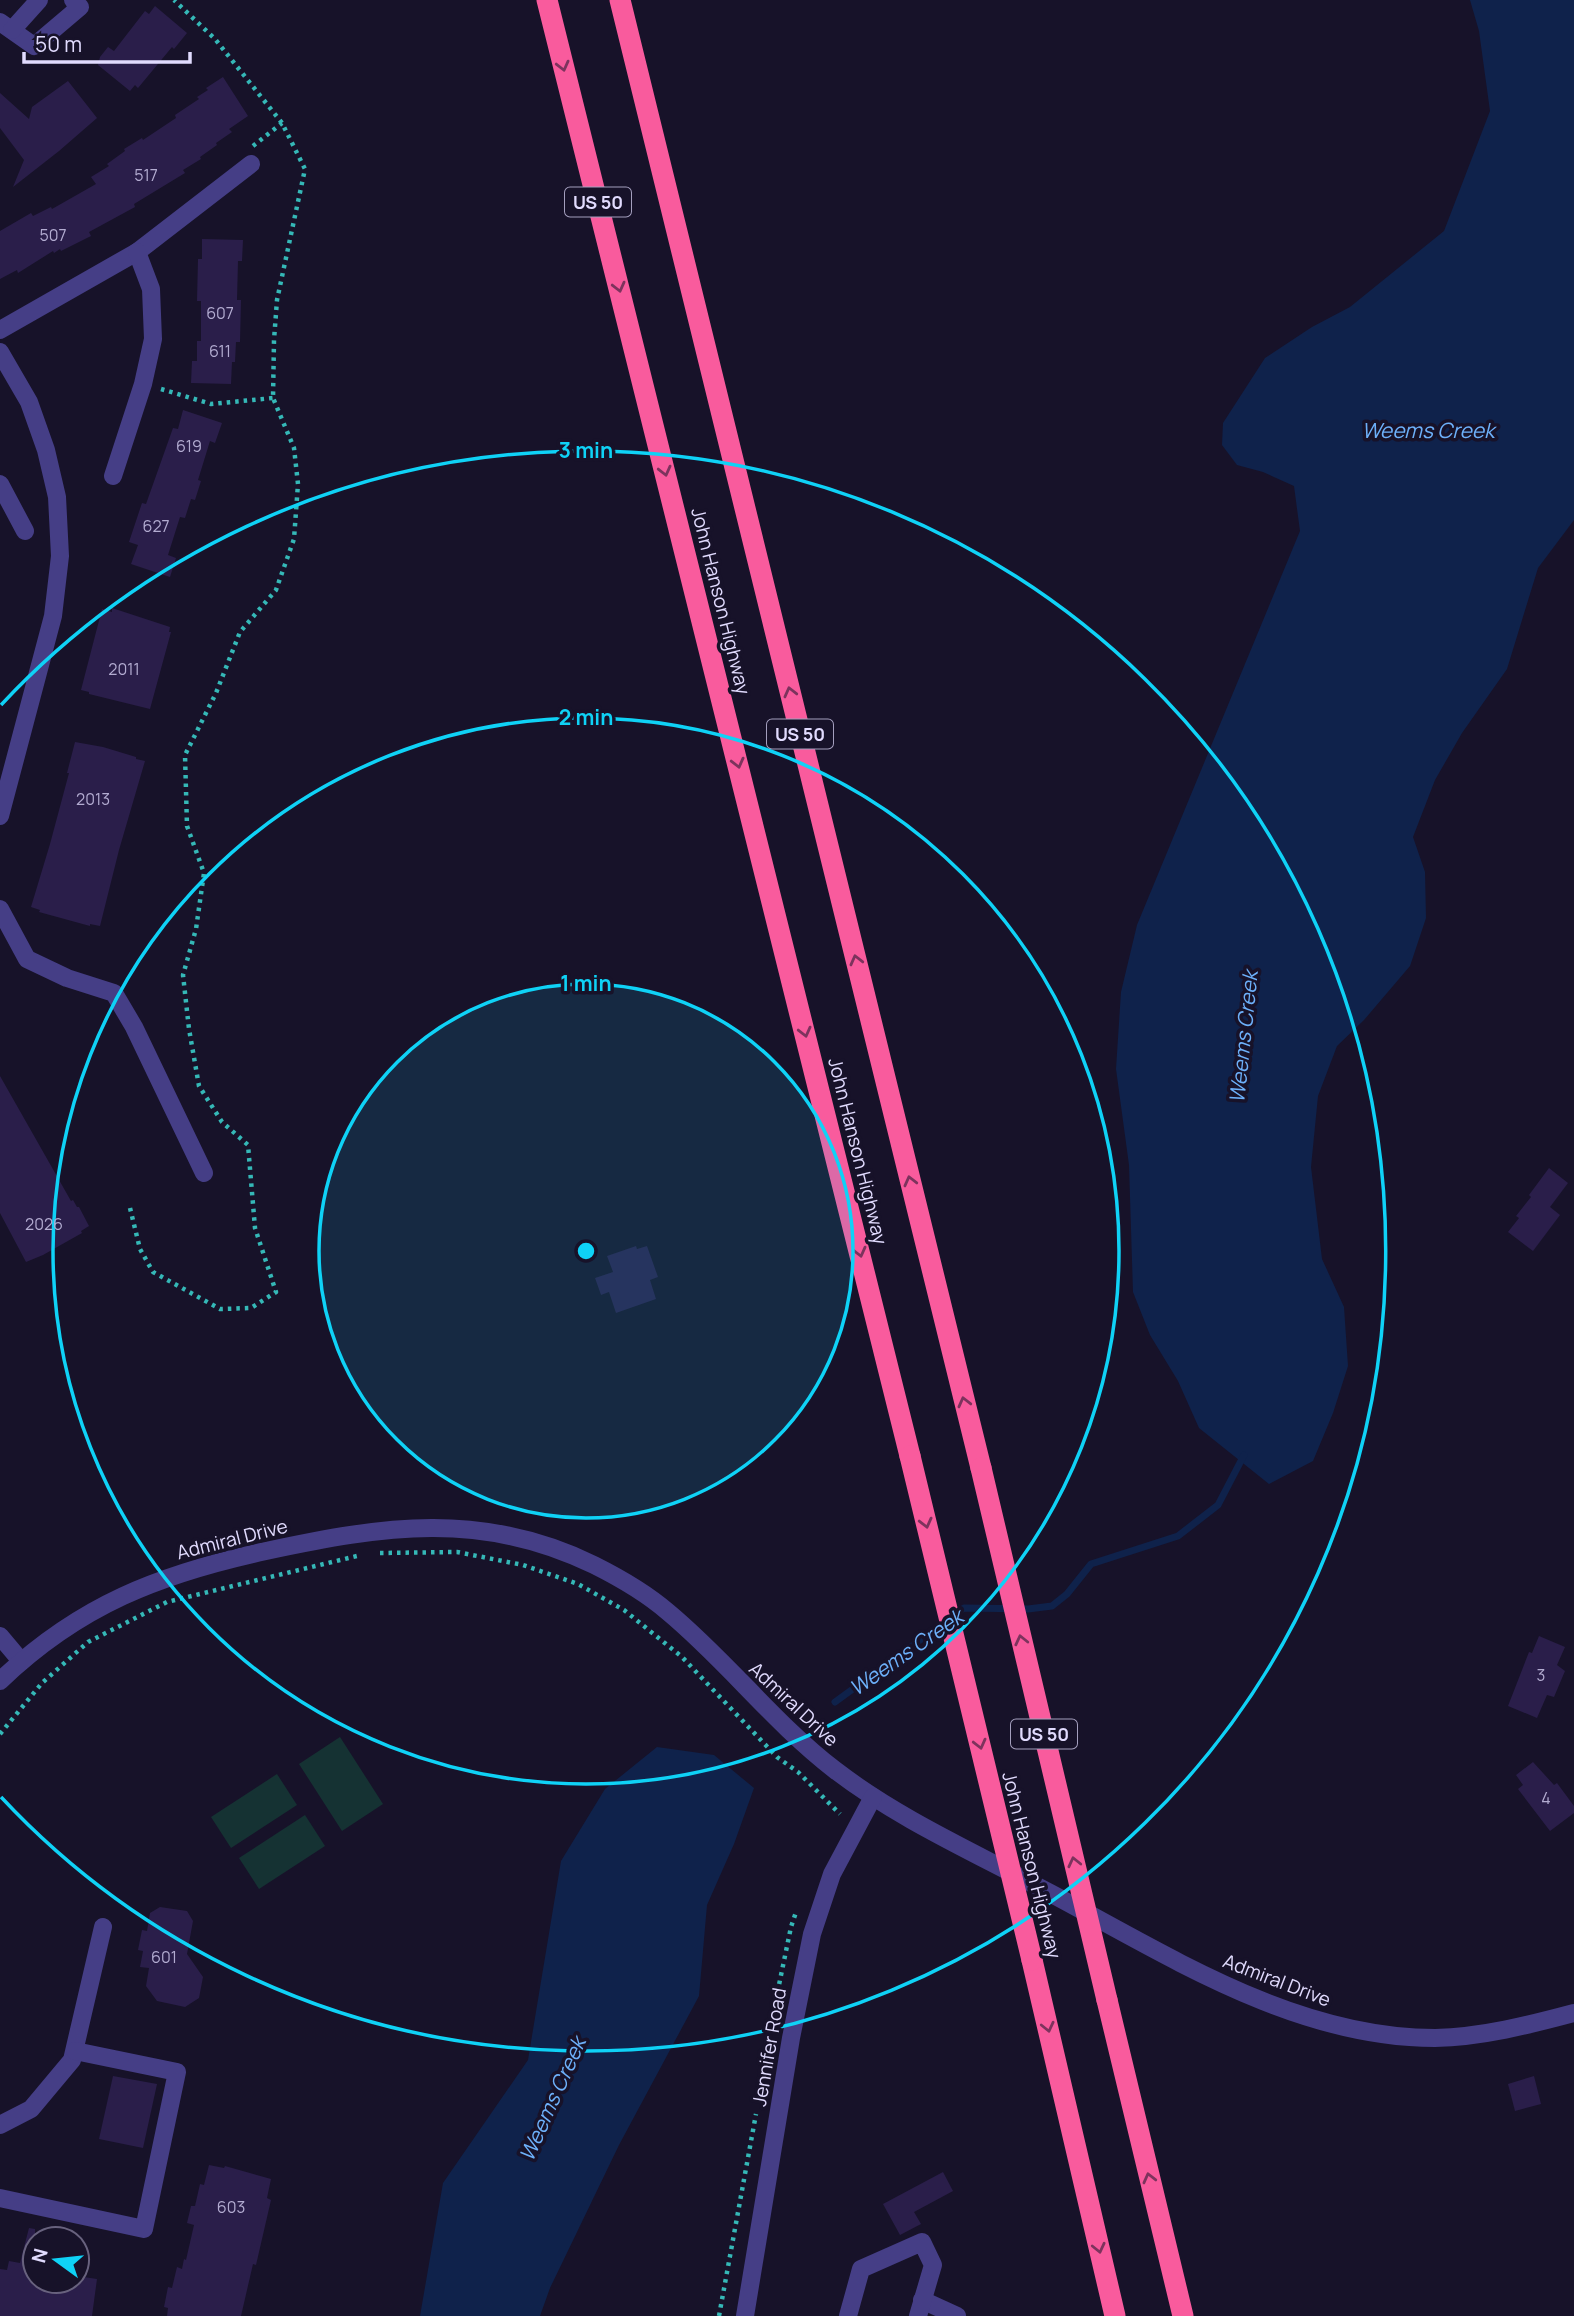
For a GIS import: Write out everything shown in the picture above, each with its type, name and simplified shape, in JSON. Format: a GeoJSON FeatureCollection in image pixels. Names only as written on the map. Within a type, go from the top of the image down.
{"type":"FeatureCollection","features":[{"type":"Feature","properties":{"kind":"highway","name":"John Hanson Highway"},"geometry":{"type":"LineString","coordinates":[[547,0],[910,1456],[1115,2316]]}},
{"type":"Feature","properties":{"kind":"highway","name":"US 50"},"geometry":{"type":"LineString","coordinates":[[620,0],[981,1468],[1129,2101],[1183,2316]]}},
{"type":"Feature","properties":{"kind":"street"},"geometry":{"type":"LineString","coordinates":[[39,0],[6,26],[34,46],[80,7],[73,0]]}},
{"type":"Feature","properties":{"kind":"street"},"geometry":{"type":"LineString","coordinates":[[0,330],[137,252],[251,164]]}},
{"type":"Feature","properties":{"kind":"street"},"geometry":{"type":"LineString","coordinates":[[114,476],[143,384],[153,338],[151,289],[137,252]]}},
{"type":"Feature","properties":{"kind":"street"},"geometry":{"type":"LineString","coordinates":[[0,352],[29,402],[46,450],[57,497],[60,556],[53,616],[0,816]]}},
{"type":"Feature","properties":{"kind":"street"},"geometry":{"type":"LineString","coordinates":[[0,484],[25,531]]}},
{"type":"Feature","properties":{"kind":"street"},"geometry":{"type":"LineString","coordinates":[[0,909],[27,959],[67,978],[114,993],[134,1027],[204,1173]]}},
{"type":"Feature","properties":{"kind":"street","name":"Admiral Drive"},"geometry":{"type":"LineString","coordinates":[[0,1681],[51,1637],[107,1603],[208,1564],[335,1536],[375,1531],[438,1527],[502,1533],[572,1555],[618,1577],[643,1593],[689,1630],[805,1745],[873,1797],[1173,1958],[1254,1996],[1315,2019],[1375,2032],[1437,2038],[1500,2031],[1574,2013]]}},
{"type":"Feature","properties":{"kind":"street"},"geometry":{"type":"LineString","coordinates":[[0,1636],[21,1661]]}},
{"type":"Feature","properties":{"kind":"street","name":"Jennifer Road"},"geometry":{"type":"LineString","coordinates":[[745,2316],[791,2038],[812,1934],[832,1874],[873,1797]]}},
{"type":"Feature","properties":{"kind":"street"},"geometry":{"type":"LineString","coordinates":[[0,2125],[32,2109],[72,2060],[103,1927]]}},
{"type":"Feature","properties":{"kind":"street"},"geometry":{"type":"LineString","coordinates":[[0,2198],[144,2230],[177,2072],[75,2051]]}},
{"type":"Feature","properties":{"kind":"street"},"geometry":{"type":"LineString","coordinates":[[848,2316],[861,2269],[922,2242],[933,2265],[920,2308],[957,2316]]}},
{"type":"Feature","properties":{"kind":"path"},"geometry":{"type":"LineString","coordinates":[[130,1208],[140,1249],[153,1272],[161,1277],[220,1309],[251,1308],[276,1292],[256,1228],[248,1145],[222,1122],[199,1086],[189,1029],[183,975],[196,929],[204,873],[187,826],[186,755],[216,693],[240,632],[276,590],[295,540],[298,484],[294,448],[273,398],[277,300],[305,169],[282,122],[215,39],[174,0]]}},
{"type":"Feature","properties":{"kind":"path"},"geometry":{"type":"LineString","coordinates":[[251,164],[248,150],[282,122]]}},
{"type":"Feature","properties":{"kind":"path"},"geometry":{"type":"LineString","coordinates":[[143,384],[211,404],[273,398]]}},
{"type":"Feature","properties":{"kind":"path"},"geometry":{"type":"LineString","coordinates":[[0,1734],[42,1683],[88,1642],[166,1602],[370,1553],[457,1552],[523,1564],[578,1584],[624,1609],[682,1657],[777,1757],[798,1772],[840,1814]]}},
{"type":"Feature","properties":{"kind":"green space"},"geometry":{"type":"Polygon","coordinates":[[[340,1737],[383,1804],[342,1831],[299,1764],[340,1737]]]}},
{"type":"Feature","properties":{"kind":"green space"},"geometry":{"type":"Polygon","coordinates":[[[277,1774],[297,1805],[231,1848],[211,1817],[277,1774]]]}},
{"type":"Feature","properties":{"kind":"green space"},"geometry":{"type":"Polygon","coordinates":[[[305,1815],[325,1846],[259,1889],[239,1858],[305,1815]]]}},
{"type":"Feature","properties":{"kind":"water","name":"Weems Creek"},"geometry":{"type":"Polygon","coordinates":[[[1470,0],[1574,0],[1574,520],[1538,568],[1507,669],[1462,733],[1435,780],[1413,837],[1425,872],[1426,918],[1410,966],[1364,1020],[1337,1046],[1318,1096],[1311,1167],[1322,1259],[1344,1307],[1348,1366],[1333,1413],[1313,1461],[1269,1484],[1199,1428],[1178,1381],[1150,1335],[1133,1292],[1129,1165],[1116,1069],[1121,992],[1137,925],[1300,531],[1294,486],[1263,472],[1237,465],[1222,445],[1223,423],[1265,358],[1312,327],[1350,307],[1444,231],[1490,111],[1479,31],[1470,0]]]}},
{"type":"Feature","properties":{"kind":"water"},"geometry":{"type":"Polygon","coordinates":[[[657,1747],[714,1755],[754,1788],[734,1844],[707,1905],[699,1996],[619,2145],[550,2288],[540,2316],[420,2316],[443,2183],[528,2060],[561,1861],[605,1789],[657,1747]]]}},
{"type":"Feature","properties":{"kind":"building"},"geometry":{"type":"Polygon","coordinates":[[[155,6],[187,33],[138,88],[135,85],[130,91],[98,65],[100,57],[108,47],[114,51],[145,11],[149,14],[155,6]]]}},
{"type":"Feature","properties":{"kind":"building"},"geometry":{"type":"Polygon","coordinates":[[[223,77],[248,116],[229,129],[232,132],[216,143],[201,159],[183,170],[185,173],[134,204],[135,207],[89,232],[91,236],[61,251],[53,251],[18,273],[17,270],[0,279],[0,231],[31,213],[33,216],[51,207],[52,209],[96,184],[91,177],[109,166],[107,164],[125,151],[124,149],[176,118],[175,115],[199,99],[197,97],[208,90],[206,88],[223,77]]]}},
{"type":"Feature","properties":{"kind":"building"},"geometry":{"type":"Polygon","coordinates":[[[68,81],[97,118],[13,187],[24,160],[0,128],[0,93],[29,119],[32,107],[68,81]]]}},
{"type":"Feature","properties":{"kind":"building"},"geometry":{"type":"Polygon","coordinates":[[[202,239],[243,240],[242,261],[238,261],[240,342],[236,342],[231,384],[191,383],[192,361],[197,361],[197,341],[201,341],[201,301],[197,301],[198,259],[202,259],[202,239]]]}},
{"type":"Feature","properties":{"kind":"building"},"geometry":{"type":"Polygon","coordinates":[[[183,410],[222,423],[215,443],[210,441],[195,500],[191,499],[185,518],[180,517],[168,555],[176,558],[170,577],[131,564],[138,545],[129,542],[142,503],[146,504],[173,428],[178,429],[183,410]]]}},
{"type":"Feature","properties":{"kind":"building"},"geometry":{"type":"Polygon","coordinates":[[[112,608],[170,627],[171,632],[150,709],[81,690],[102,609],[112,612],[112,608]]]}},
{"type":"Feature","properties":{"kind":"building"},"geometry":{"type":"Polygon","coordinates":[[[75,742],[103,747],[145,761],[100,926],[90,926],[39,912],[40,910],[31,907],[69,773],[75,742]]]}},
{"type":"Feature","properties":{"kind":"building"},"geometry":{"type":"Polygon","coordinates":[[[0,1076],[71,1201],[79,1207],[89,1226],[81,1231],[82,1233],[26,1262],[0,1213],[0,1076]]]}},
{"type":"Feature","properties":{"kind":"building"},"geometry":{"type":"Polygon","coordinates":[[[1549,1168],[1568,1183],[1550,1207],[1560,1215],[1533,1251],[1508,1232],[1519,1218],[1516,1216],[1531,1197],[1529,1195],[1549,1168]]]}},
{"type":"Feature","properties":{"kind":"building"},"geometry":{"type":"Polygon","coordinates":[[[636,1246],[637,1249],[647,1246],[658,1277],[650,1280],[656,1299],[616,1313],[609,1292],[601,1295],[595,1278],[613,1272],[607,1256],[636,1246]]]}},
{"type":"Feature","properties":{"kind":"building"},"geometry":{"type":"Polygon","coordinates":[[[1539,1636],[1565,1647],[1557,1665],[1565,1671],[1554,1697],[1547,1695],[1537,1718],[1508,1706],[1529,1652],[1532,1653],[1539,1636]]]}},
{"type":"Feature","properties":{"kind":"building"},"geometry":{"type":"Polygon","coordinates":[[[1533,1762],[1554,1785],[1557,1783],[1574,1806],[1574,1813],[1550,1831],[1518,1789],[1523,1785],[1516,1775],[1533,1762]]]}},
{"type":"Feature","properties":{"kind":"building"},"geometry":{"type":"Polygon","coordinates":[[[160,1907],[187,1911],[193,1921],[187,1954],[203,1977],[199,1998],[185,2007],[157,2001],[146,1986],[149,1968],[140,1967],[143,1951],[138,1950],[142,1930],[147,1931],[150,1913],[160,1907]]]}},
{"type":"Feature","properties":{"kind":"building"},"geometry":{"type":"Polygon","coordinates":[[[113,2076],[157,2084],[143,2148],[99,2139],[113,2076]]]}},
{"type":"Feature","properties":{"kind":"building"},"geometry":{"type":"Polygon","coordinates":[[[1534,2076],[1541,2104],[1515,2111],[1508,2084],[1534,2076]]]}},
{"type":"Feature","properties":{"kind":"building"},"geometry":{"type":"Polygon","coordinates":[[[209,2165],[225,2166],[271,2179],[267,2198],[271,2200],[256,2265],[253,2264],[241,2316],[167,2316],[168,2308],[164,2307],[168,2287],[172,2288],[177,2267],[182,2269],[184,2259],[186,2260],[194,2225],[187,2223],[191,2206],[195,2206],[200,2184],[204,2185],[209,2165]]]}},
{"type":"Feature","properties":{"kind":"building"},"geometry":{"type":"Polygon","coordinates":[[[943,2172],[953,2191],[914,2212],[921,2224],[900,2235],[883,2204],[943,2172]]]}},
{"type":"Feature","properties":{"kind":"building"},"geometry":{"type":"Polygon","coordinates":[[[21,2259],[21,2295],[91,2295],[91,2278],[97,2279],[92,2316],[0,2316],[0,2269],[7,2270],[9,2261],[20,2263],[21,2259]]]}},
{"type":"Feature","properties":{"kind":"waterway","name":"Weems Creek"},"geometry":{"type":"LineString","coordinates":[[835,1702],[964,1608],[1028,1609],[1052,1606],[1067,1594],[1091,1564],[1178,1536],[1218,1505],[1244,1455]]}}]}
